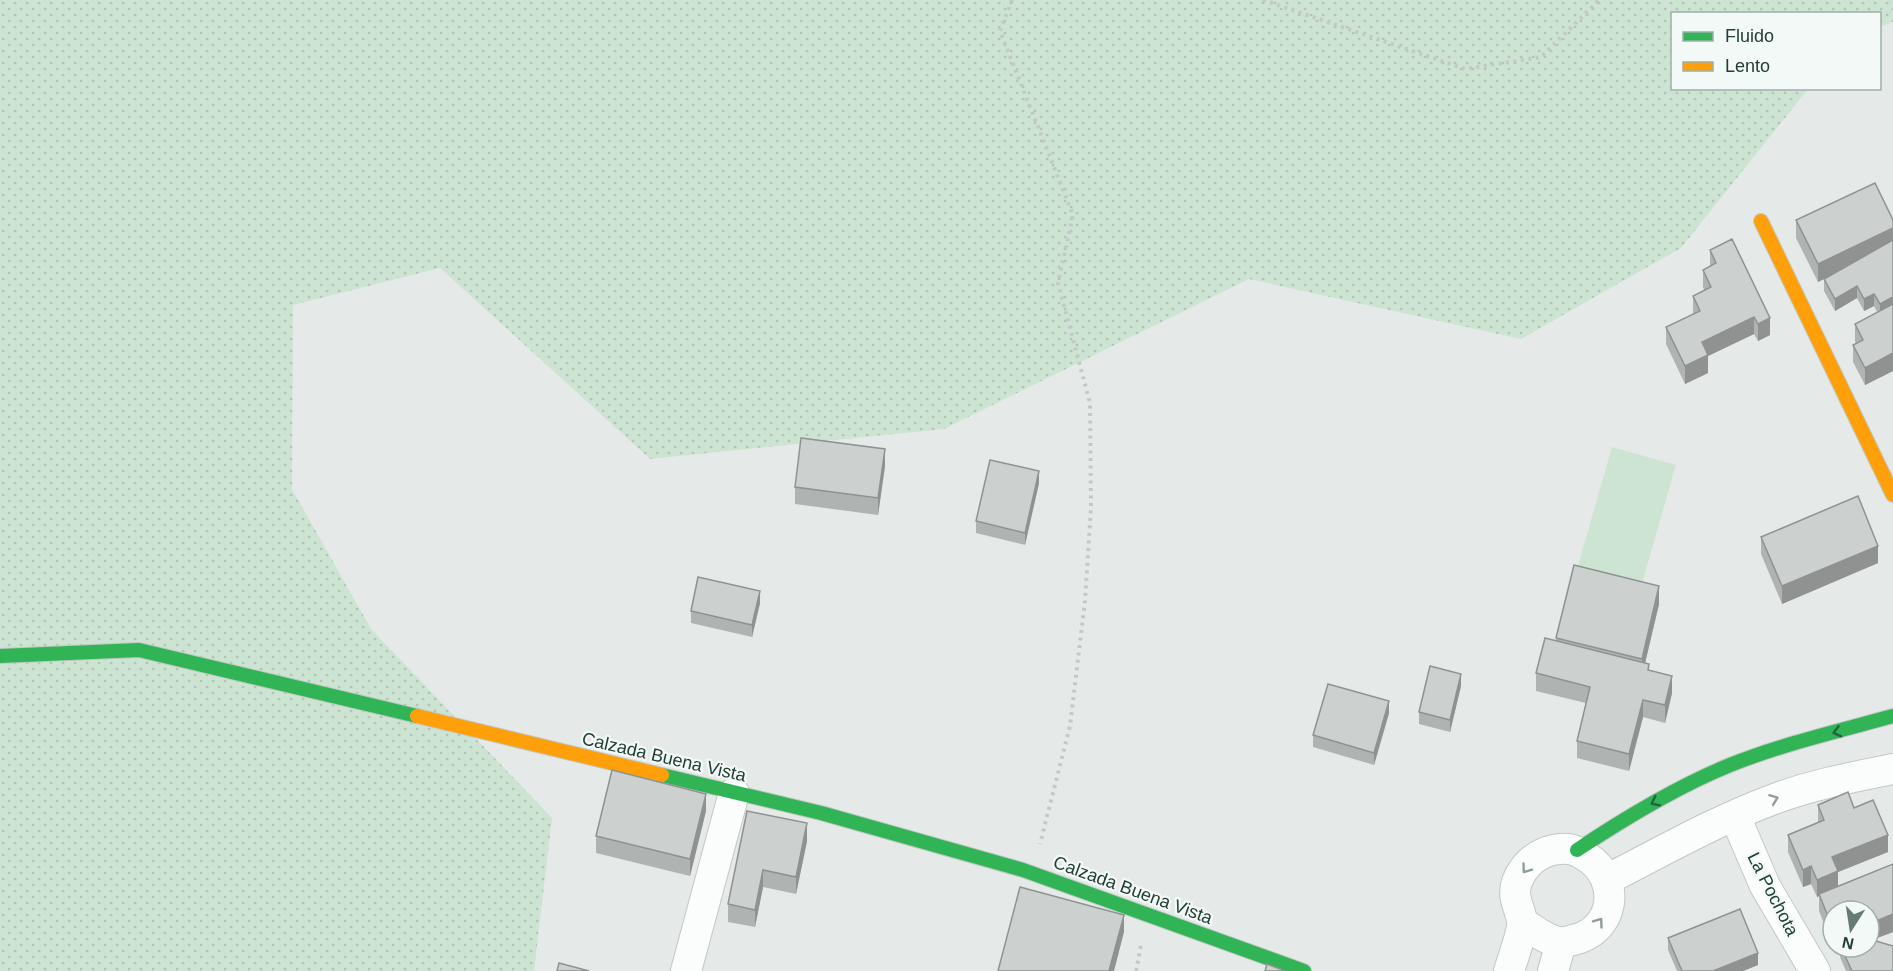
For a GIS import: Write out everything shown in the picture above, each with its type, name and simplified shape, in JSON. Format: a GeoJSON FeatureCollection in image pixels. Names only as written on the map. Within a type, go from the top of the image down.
{"type":"FeatureCollection","features":[{"type":"Feature","properties":{"kind":"street"},"geometry":{"type":"LineString","coordinates":[[1761,221],[1893,495]]}},
{"type":"Feature","properties":{"kind":"street","name":"Calzada Buena Vista"},"geometry":{"type":"LineString","coordinates":[[0,656],[139,650],[820,813],[1023,870],[1305,971]]}},
{"type":"Feature","properties":{"kind":"street"},"geometry":{"type":"LineString","coordinates":[[1577,850],[1635,812],[1728,766],[1792,743],[1893,716]]}},
{"type":"Feature","properties":{"kind":"street"},"geometry":{"type":"LineString","coordinates":[[1608,879],[1778,797],[1827,782],[1893,769]]}},
{"type":"Feature","properties":{"kind":"street"},"geometry":{"type":"LineString","coordinates":[[686,971],[734,793]]}},
{"type":"Feature","properties":{"kind":"street","name":"La Pochota"},"geometry":{"type":"LineString","coordinates":[[1735,816],[1766,886],[1815,971]]}},
{"type":"Feature","properties":{"kind":"street"},"geometry":{"type":"LineString","coordinates":[[1564,848],[1577,850],[1596,863],[1608,879],[1610,902],[1601,923],[1584,938],[1561,943],[1543,936],[1523,923],[1516,905],[1516,884],[1526,865],[1543,852],[1564,848]]}},
{"type":"Feature","properties":{"kind":"street"},"geometry":{"type":"LineString","coordinates":[[1509,971],[1523,923]]}},
{"type":"Feature","properties":{"kind":"street"},"geometry":{"type":"LineString","coordinates":[[1553,971],[1561,943]]}},
{"type":"Feature","properties":{"kind":"path"},"geometry":{"type":"LineString","coordinates":[[1012,0],[1000,31],[1072,215],[1058,283],[1090,403],[1090,519],[1085,601],[1070,726],[1040,843],[1023,870]]}},
{"type":"Feature","properties":{"kind":"path"},"geometry":{"type":"LineString","coordinates":[[1263,0],[1465,69],[1541,57],[1599,0]]}},
{"type":"Feature","properties":{"kind":"green space"},"geometry":{"type":"Polygon","coordinates":[[[0,0],[1893,0],[1893,22],[1881,27],[1881,12],[1671,12],[1671,90],[1807,90],[1681,248],[1521,339],[1249,279],[944,429],[650,459],[440,268],[293,305],[292,489],[371,629],[552,818],[534,971],[0,971],[0,0]]]}},
{"type":"Feature","properties":{"kind":"green space"},"geometry":{"type":"Polygon","coordinates":[[[1612,447],[1676,465],[1639,594],[1575,576],[1612,447]]]}},
{"type":"Feature","properties":{"kind":"building"},"geometry":{"type":"Polygon","coordinates":[[[1875,183],[1893,220],[1893,228],[1818,264],[1796,220],[1875,183]]]}},
{"type":"Feature","properties":{"kind":"building"},"geometry":{"type":"Polygon","coordinates":[[[1732,239],[1770,318],[1758,324],[1754,317],[1702,342],[1708,355],[1685,366],[1666,327],[1700,311],[1693,296],[1711,287],[1703,270],[1716,263],[1710,250],[1732,239]]]}},
{"type":"Feature","properties":{"kind":"building"},"geometry":{"type":"Polygon","coordinates":[[[1893,240],[1893,297],[1880,304],[1874,294],[1864,299],[1857,286],[1835,299],[1824,279],[1893,240]]]}},
{"type":"Feature","properties":{"kind":"building"},"geometry":{"type":"Polygon","coordinates":[[[1893,304],[1893,353],[1865,368],[1853,345],[1863,340],[1855,324],[1893,304]]]}},
{"type":"Feature","properties":{"kind":"building"},"geometry":{"type":"Polygon","coordinates":[[[801,438],[885,449],[878,498],[795,487],[801,438]]]}},
{"type":"Feature","properties":{"kind":"building"},"geometry":{"type":"Polygon","coordinates":[[[990,460],[1039,471],[1025,533],[976,521],[990,460]]]}},
{"type":"Feature","properties":{"kind":"building"},"geometry":{"type":"Polygon","coordinates":[[[1858,496],[1878,546],[1782,586],[1761,537],[1858,496]]]}},
{"type":"Feature","properties":{"kind":"building"},"geometry":{"type":"Polygon","coordinates":[[[1574,565],[1659,586],[1642,659],[1556,638],[1574,565]]]}},
{"type":"Feature","properties":{"kind":"building"},"geometry":{"type":"Polygon","coordinates":[[[698,577],[760,591],[752,625],[691,611],[698,577]]]}},
{"type":"Feature","properties":{"kind":"building"},"geometry":{"type":"Polygon","coordinates":[[[1545,638],[1649,664],[1648,670],[1672,676],[1665,705],[1643,700],[1629,754],[1577,741],[1590,687],[1536,673],[1545,638]]]}},
{"type":"Feature","properties":{"kind":"building"},"geometry":{"type":"Polygon","coordinates":[[[1430,666],[1461,674],[1450,720],[1419,712],[1430,666]]]}},
{"type":"Feature","properties":{"kind":"building"},"geometry":{"type":"Polygon","coordinates":[[[1328,684],[1389,701],[1374,753],[1313,735],[1328,684]]]}},
{"type":"Feature","properties":{"kind":"building"},"geometry":{"type":"Polygon","coordinates":[[[612,770],[706,794],[690,859],[596,836],[612,770]]]}},
{"type":"Feature","properties":{"kind":"building"},"geometry":{"type":"Polygon","coordinates":[[[1848,792],[1854,808],[1873,800],[1888,835],[1832,857],[1838,871],[1817,880],[1811,866],[1803,870],[1788,835],[1824,820],[1818,805],[1848,792]]]}},
{"type":"Feature","properties":{"kind":"building"},"geometry":{"type":"Polygon","coordinates":[[[747,811],[807,823],[796,877],[763,870],[755,910],[728,904],[747,811]]]}},
{"type":"Feature","properties":{"kind":"building"},"geometry":{"type":"Polygon","coordinates":[[[1893,864],[1893,914],[1881,919],[1881,899],[1821,899],[1819,894],[1893,864]]]}},
{"type":"Feature","properties":{"kind":"building"},"geometry":{"type":"Polygon","coordinates":[[[1020,887],[1124,915],[1109,971],[998,971],[1020,887]]]}},
{"type":"Feature","properties":{"kind":"building"},"geometry":{"type":"Polygon","coordinates":[[[1740,909],[1758,953],[1713,971],[1682,971],[1668,938],[1740,909]]]}},
{"type":"Feature","properties":{"kind":"building"},"geometry":{"type":"Polygon","coordinates":[[[1881,942],[1893,946],[1893,971],[1852,971],[1846,959],[1881,959],[1881,942]]]}},
{"type":"Feature","properties":{"kind":"building"},"geometry":{"type":"Polygon","coordinates":[[[559,963],[589,971],[557,971],[559,963]]]}},
{"type":"Feature","properties":{"kind":"building"},"geometry":{"type":"Polygon","coordinates":[[[1267,964],[1285,971],[1265,971],[1267,964]]]}},
{"type":"Feature","properties":{"kind":"traffic: fast"},"geometry":{"type":"LineString","coordinates":[[0,656],[139,650],[417,716]]}},
{"type":"Feature","properties":{"kind":"traffic: fast"},"geometry":{"type":"LineString","coordinates":[[1577,850],[1651,804],[1730,765],[1790,744],[1893,716]]}},
{"type":"Feature","properties":{"kind":"traffic: fast"},"geometry":{"type":"LineString","coordinates":[[662,775],[821,813],[1023,870],[1304,971]]}},
{"type":"Feature","properties":{"kind":"traffic: slow"},"geometry":{"type":"LineString","coordinates":[[1761,221],[1893,495]]}},
{"type":"Feature","properties":{"kind":"traffic: slow"},"geometry":{"type":"LineString","coordinates":[[417,716],[662,775]]}}]}
